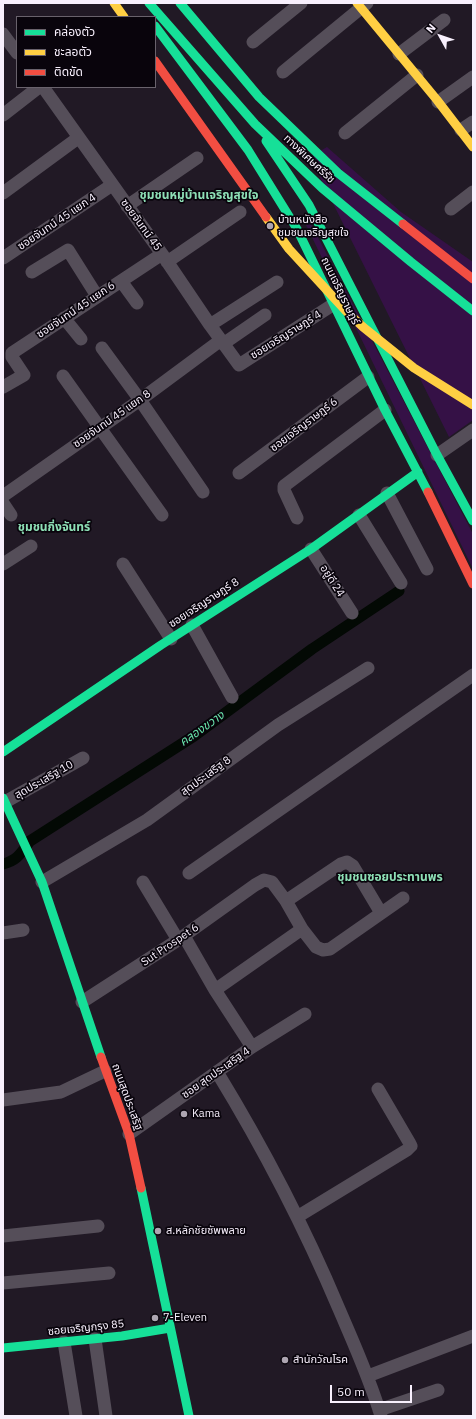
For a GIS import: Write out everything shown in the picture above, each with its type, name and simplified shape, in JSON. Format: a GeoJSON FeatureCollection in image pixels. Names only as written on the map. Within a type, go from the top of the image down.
{"type":"FeatureCollection","features":[{"type":"Feature","properties":{"kind":"main road"},"geometry":{"type":"LineString","coordinates":[[114,3],[123,16]]}},
{"type":"Feature","properties":{"kind":"main road"},"geometry":{"type":"LineString","coordinates":[[174,3],[196,36]]}},
{"type":"Feature","properties":{"kind":"main road","name":"ทางพิเศษศรีรัช"},"geometry":{"type":"LineString","coordinates":[[180,3],[259,97],[338,173],[473,279]]}},
{"type":"Feature","properties":{"kind":"main road"},"geometry":{"type":"LineString","coordinates":[[362,5],[473,147]]}},
{"type":"Feature","properties":{"kind":"main road","name":"ทางพิเศษศรีรัช"},"geometry":{"type":"LineString","coordinates":[[145,8],[153,16]]}},
{"type":"Feature","properties":{"kind":"main road","name":"ทางพิเศษศรีรัช"},"geometry":{"type":"LineString","coordinates":[[156,20],[255,124],[311,178],[405,257],[473,311]]}},
{"type":"Feature","properties":{"kind":"main road","name":"ถนนเจริญราษฎร์"},"geometry":{"type":"LineString","coordinates":[[156,27],[248,150],[300,212],[297,229],[384,410],[418,472],[473,584]]}},
{"type":"Feature","properties":{"kind":"main road"},"geometry":{"type":"LineString","coordinates":[[156,62],[289,249],[336,300],[363,327],[414,368],[473,405]]}},
{"type":"Feature","properties":{"kind":"main road","name":"ถนนเจริญราษฎร์"},"geometry":{"type":"LineString","coordinates":[[213,62],[300,212],[473,521]]}},
{"type":"Feature","properties":{"kind":"main road","name":"ซอยเจริญราษฎร์ 8"},"geometry":{"type":"LineString","coordinates":[[3,752],[192,625],[311,549],[418,472]]}},
{"type":"Feature","properties":{"kind":"main road","name":"ถนนสุดประเสริฐ"},"geometry":{"type":"LineString","coordinates":[[4,800],[42,882],[105,1071],[128,1134],[189,1416]]}},
{"type":"Feature","properties":{"kind":"main road","name":"ซอยเจริญกรุง 85"},"geometry":{"type":"LineString","coordinates":[[3,1348],[122,1336],[170,1328]]}},
{"type":"Feature","properties":{"kind":"street"},"geometry":{"type":"LineString","coordinates":[[253,42],[301,3]]}},
{"type":"Feature","properties":{"kind":"street"},"geometry":{"type":"LineString","coordinates":[[282,72],[362,5]]}},
{"type":"Feature","properties":{"kind":"street"},"geometry":{"type":"LineString","coordinates":[[399,54],[444,20]]}},
{"type":"Feature","properties":{"kind":"street"},"geometry":{"type":"LineString","coordinates":[[4,38],[16,52]]}},
{"type":"Feature","properties":{"kind":"street"},"geometry":{"type":"LineString","coordinates":[[345,133],[417,75]]}},
{"type":"Feature","properties":{"kind":"street"},"geometry":{"type":"LineString","coordinates":[[438,102],[473,78]]}},
{"type":"Feature","properties":{"kind":"street"},"geometry":{"type":"LineString","coordinates":[[3,115],[38,88]]}},
{"type":"Feature","properties":{"kind":"street","name":"ซอยจันทน์ 45"},"geometry":{"type":"LineString","coordinates":[[44,88],[239,365]]}},
{"type":"Feature","properties":{"kind":"street"},"geometry":{"type":"LineString","coordinates":[[461,130],[473,122]]}},
{"type":"Feature","properties":{"kind":"street"},"geometry":{"type":"LineString","coordinates":[[3,194],[78,138]]}},
{"type":"Feature","properties":{"kind":"street"},"geometry":{"type":"LineString","coordinates":[[128,206],[197,158]]}},
{"type":"Feature","properties":{"kind":"street","name":"ซอยจันทน์ 45 แยก 4"},"geometry":{"type":"LineString","coordinates":[[3,258],[112,185]]}},
{"type":"Feature","properties":{"kind":"street"},"geometry":{"type":"LineString","coordinates":[[451,209],[473,192]]}},
{"type":"Feature","properties":{"kind":"street","name":"ซอยจันทน์ 45 แยก 6"},"geometry":{"type":"LineString","coordinates":[[3,387],[24,375],[12,357],[12,353],[121,281],[164,258],[240,212]]}},
{"type":"Feature","properties":{"kind":"street"},"geometry":{"type":"LineString","coordinates":[[32,272],[68,250],[97,296]]}},
{"type":"Feature","properties":{"kind":"street"},"geometry":{"type":"LineString","coordinates":[[121,281],[137,303]]}},
{"type":"Feature","properties":{"kind":"street"},"geometry":{"type":"LineString","coordinates":[[210,325],[250,301],[277,282]]}},
{"type":"Feature","properties":{"kind":"street","name":"ซอยเจริญราษฎร์ 4"},"geometry":{"type":"LineString","coordinates":[[239,365],[334,304]]}},
{"type":"Feature","properties":{"kind":"street","name":"ซอยจันทน์ 45 แยก 8"},"geometry":{"type":"LineString","coordinates":[[3,496],[222,342],[265,314]]}},
{"type":"Feature","properties":{"kind":"street"},"geometry":{"type":"LineString","coordinates":[[64,318],[81,339]]}},
{"type":"Feature","properties":{"kind":"street"},"geometry":{"type":"LineString","coordinates":[[102,348],[140,400],[203,492]]}},
{"type":"Feature","properties":{"kind":"street"},"geometry":{"type":"LineString","coordinates":[[63,376],[162,515]]}},
{"type":"Feature","properties":{"kind":"street","name":"ซอยเจริญราษฎร์ 6"},"geometry":{"type":"LineString","coordinates":[[239,473],[368,377]]}},
{"type":"Feature","properties":{"kind":"street"},"geometry":{"type":"LineString","coordinates":[[297,518],[284,490],[284,486],[384,410]]}},
{"type":"Feature","properties":{"kind":"street"},"geometry":{"type":"LineString","coordinates":[[437,455],[473,430]]}},
{"type":"Feature","properties":{"kind":"street"},"geometry":{"type":"LineString","coordinates":[[387,493],[427,569]]}},
{"type":"Feature","properties":{"kind":"street"},"geometry":{"type":"LineString","coordinates":[[3,503],[11,515]]}},
{"type":"Feature","properties":{"kind":"street"},"geometry":{"type":"LineString","coordinates":[[359,515],[400,583]]}},
{"type":"Feature","properties":{"kind":"street"},"geometry":{"type":"LineString","coordinates":[[3,564],[31,546]]}},
{"type":"Feature","properties":{"kind":"street","name":"อยู่ดี 24"},"geometry":{"type":"LineString","coordinates":[[311,549],[352,613]]}},
{"type":"Feature","properties":{"kind":"street"},"geometry":{"type":"LineString","coordinates":[[123,564],[171,639]]}},
{"type":"Feature","properties":{"kind":"street"},"geometry":{"type":"LineString","coordinates":[[192,625],[232,696]]}},
{"type":"Feature","properties":{"kind":"street","name":"สุดประเสริฐ 8"},"geometry":{"type":"LineString","coordinates":[[42,882],[147,820],[278,725],[368,668]]}},
{"type":"Feature","properties":{"kind":"street"},"geometry":{"type":"LineString","coordinates":[[189,873],[473,675]]}},
{"type":"Feature","properties":{"kind":"street","name":"สุดประเสริฐ 10"},"geometry":{"type":"LineString","coordinates":[[4,800],[83,758]]}},
{"type":"Feature","properties":{"kind":"street"},"geometry":{"type":"LineString","coordinates":[[381,913],[353,866],[347,862],[340,864],[286,901],[302,929],[316,947],[323,950],[330,949],[381,913],[402,898]]}},
{"type":"Feature","properties":{"kind":"street","name":"Sut Prospet 6"},"geometry":{"type":"LineString","coordinates":[[82,1002],[181,938],[254,885],[264,880],[272,882],[286,901]]}},
{"type":"Feature","properties":{"kind":"street"},"geometry":{"type":"LineString","coordinates":[[143,882],[252,1047]]}},
{"type":"Feature","properties":{"kind":"street"},"geometry":{"type":"LineString","coordinates":[[215,990],[302,929]]}},
{"type":"Feature","properties":{"kind":"street"},"geometry":{"type":"LineString","coordinates":[[3,933],[23,930]]}},
{"type":"Feature","properties":{"kind":"street","name":"ซอย สุดประเสริฐ 4"},"geometry":{"type":"LineString","coordinates":[[128,1134],[252,1047],[305,1014]]}},
{"type":"Feature","properties":{"kind":"street"},"geometry":{"type":"LineString","coordinates":[[3,1100],[61,1092],[105,1071]]}},
{"type":"Feature","properties":{"kind":"street"},"geometry":{"type":"LineString","coordinates":[[217,1072],[247,1121],[280,1181],[324,1272],[368,1376],[380,1413],[438,1390]]}},
{"type":"Feature","properties":{"kind":"street"},"geometry":{"type":"LineString","coordinates":[[297,1217],[407,1150],[410,1146],[378,1089]]}},
{"type":"Feature","properties":{"kind":"street"},"geometry":{"type":"LineString","coordinates":[[3,1236],[98,1226]]}},
{"type":"Feature","properties":{"kind":"street"},"geometry":{"type":"LineString","coordinates":[[3,1283],[109,1273]]}},
{"type":"Feature","properties":{"kind":"street"},"geometry":{"type":"LineString","coordinates":[[368,1376],[473,1336]]}},
{"type":"Feature","properties":{"kind":"street"},"geometry":{"type":"LineString","coordinates":[[95,1339],[106,1416]]}},
{"type":"Feature","properties":{"kind":"street"},"geometry":{"type":"LineString","coordinates":[[64,1342],[76,1416]]}},
{"type":"Feature","properties":{"kind":"shaded area"},"geometry":{"type":"Polygon","coordinates":[[[327,147],[401,212],[473,262],[473,420],[449,437],[310,157],[327,147]]]}},
{"type":"Feature","properties":{"kind":"shaded area"},"geometry":{"type":"Polygon","coordinates":[[[311,224],[473,534],[473,569],[306,225],[311,224]]]}},
{"type":"Feature","properties":{"kind":"waterway","name":"คลองขวาง"},"geometry":{"type":"LineString","coordinates":[[3,864],[16,858],[30,841],[194,736],[312,649],[399,591]]}},
{"type":"Feature","properties":{"kind":"traffic: fast"},"geometry":{"type":"LineString","coordinates":[[149,3],[255,124],[322,188],[473,311]]}},
{"type":"Feature","properties":{"kind":"traffic: fast"},"geometry":{"type":"LineString","coordinates":[[180,3],[259,97],[338,173],[403,224]]}},
{"type":"Feature","properties":{"kind":"traffic: fast"},"geometry":{"type":"LineString","coordinates":[[156,27],[248,150],[297,229],[385,410],[428,492]]}},
{"type":"Feature","properties":{"kind":"traffic: fast"},"geometry":{"type":"LineString","coordinates":[[266,141],[309,205],[437,455],[473,521]]}},
{"type":"Feature","properties":{"kind":"traffic: fast"},"geometry":{"type":"LineString","coordinates":[[3,752],[161,645],[311,549],[418,472]]}},
{"type":"Feature","properties":{"kind":"traffic: fast"},"geometry":{"type":"LineString","coordinates":[[3,798],[42,882],[101,1057]]}},
{"type":"Feature","properties":{"kind":"traffic: fast"},"geometry":{"type":"LineString","coordinates":[[141,1188],[189,1416]]}},
{"type":"Feature","properties":{"kind":"traffic: fast"},"geometry":{"type":"LineString","coordinates":[[3,1348],[122,1336],[170,1328]]}},
{"type":"Feature","properties":{"kind":"traffic: slow"},"geometry":{"type":"LineString","coordinates":[[114,3],[123,16]]}},
{"type":"Feature","properties":{"kind":"traffic: slow"},"geometry":{"type":"LineString","coordinates":[[357,3],[437,100],[473,147]]}},
{"type":"Feature","properties":{"kind":"traffic: slow"},"geometry":{"type":"LineString","coordinates":[[266,217],[289,249],[346,311],[363,327],[414,368],[473,405]]}},
{"type":"Feature","properties":{"kind":"traffic: jam"},"geometry":{"type":"LineString","coordinates":[[156,62],[266,217]]}},
{"type":"Feature","properties":{"kind":"traffic: jam"},"geometry":{"type":"LineString","coordinates":[[403,224],[473,279]]}},
{"type":"Feature","properties":{"kind":"traffic: jam"},"geometry":{"type":"LineString","coordinates":[[428,492],[473,584]]}},
{"type":"Feature","properties":{"kind":"traffic: jam"},"geometry":{"type":"LineString","coordinates":[[101,1057],[129,1134],[141,1188]]}},
{"type":"Feature","properties":{"kind":"place","name":"บ้านหนังสือ ชุมชนเจริญสุขใจ"},"geometry":{"type":"Point","coordinates":[270,226]}},
{"type":"Feature","properties":{"kind":"place","name":"Kama"},"geometry":{"type":"Point","coordinates":[184,1114]}},
{"type":"Feature","properties":{"kind":"place","name":"ส.หลักชัยซัพพลาย"},"geometry":{"type":"Point","coordinates":[158,1231]}},
{"type":"Feature","properties":{"kind":"place","name":"7-Eleven"},"geometry":{"type":"Point","coordinates":[155,1318]}},
{"type":"Feature","properties":{"kind":"place","name":"สำนักวัณโรค"},"geometry":{"type":"Point","coordinates":[285,1360]}},
{"type":"Feature","properties":{"kind":"district","name":"ชุมชนหมู่บ้านเจริญสุขใจ"},"geometry":{"type":"Point","coordinates":[199,196]}},
{"type":"Feature","properties":{"kind":"district","name":"ชุมชนกิ่งจันทร์"},"geometry":{"type":"Point","coordinates":[54,528]}},
{"type":"Feature","properties":{"kind":"district","name":"ชุมชนซอยประทานพร"},"geometry":{"type":"Point","coordinates":[390,878]}}]}
